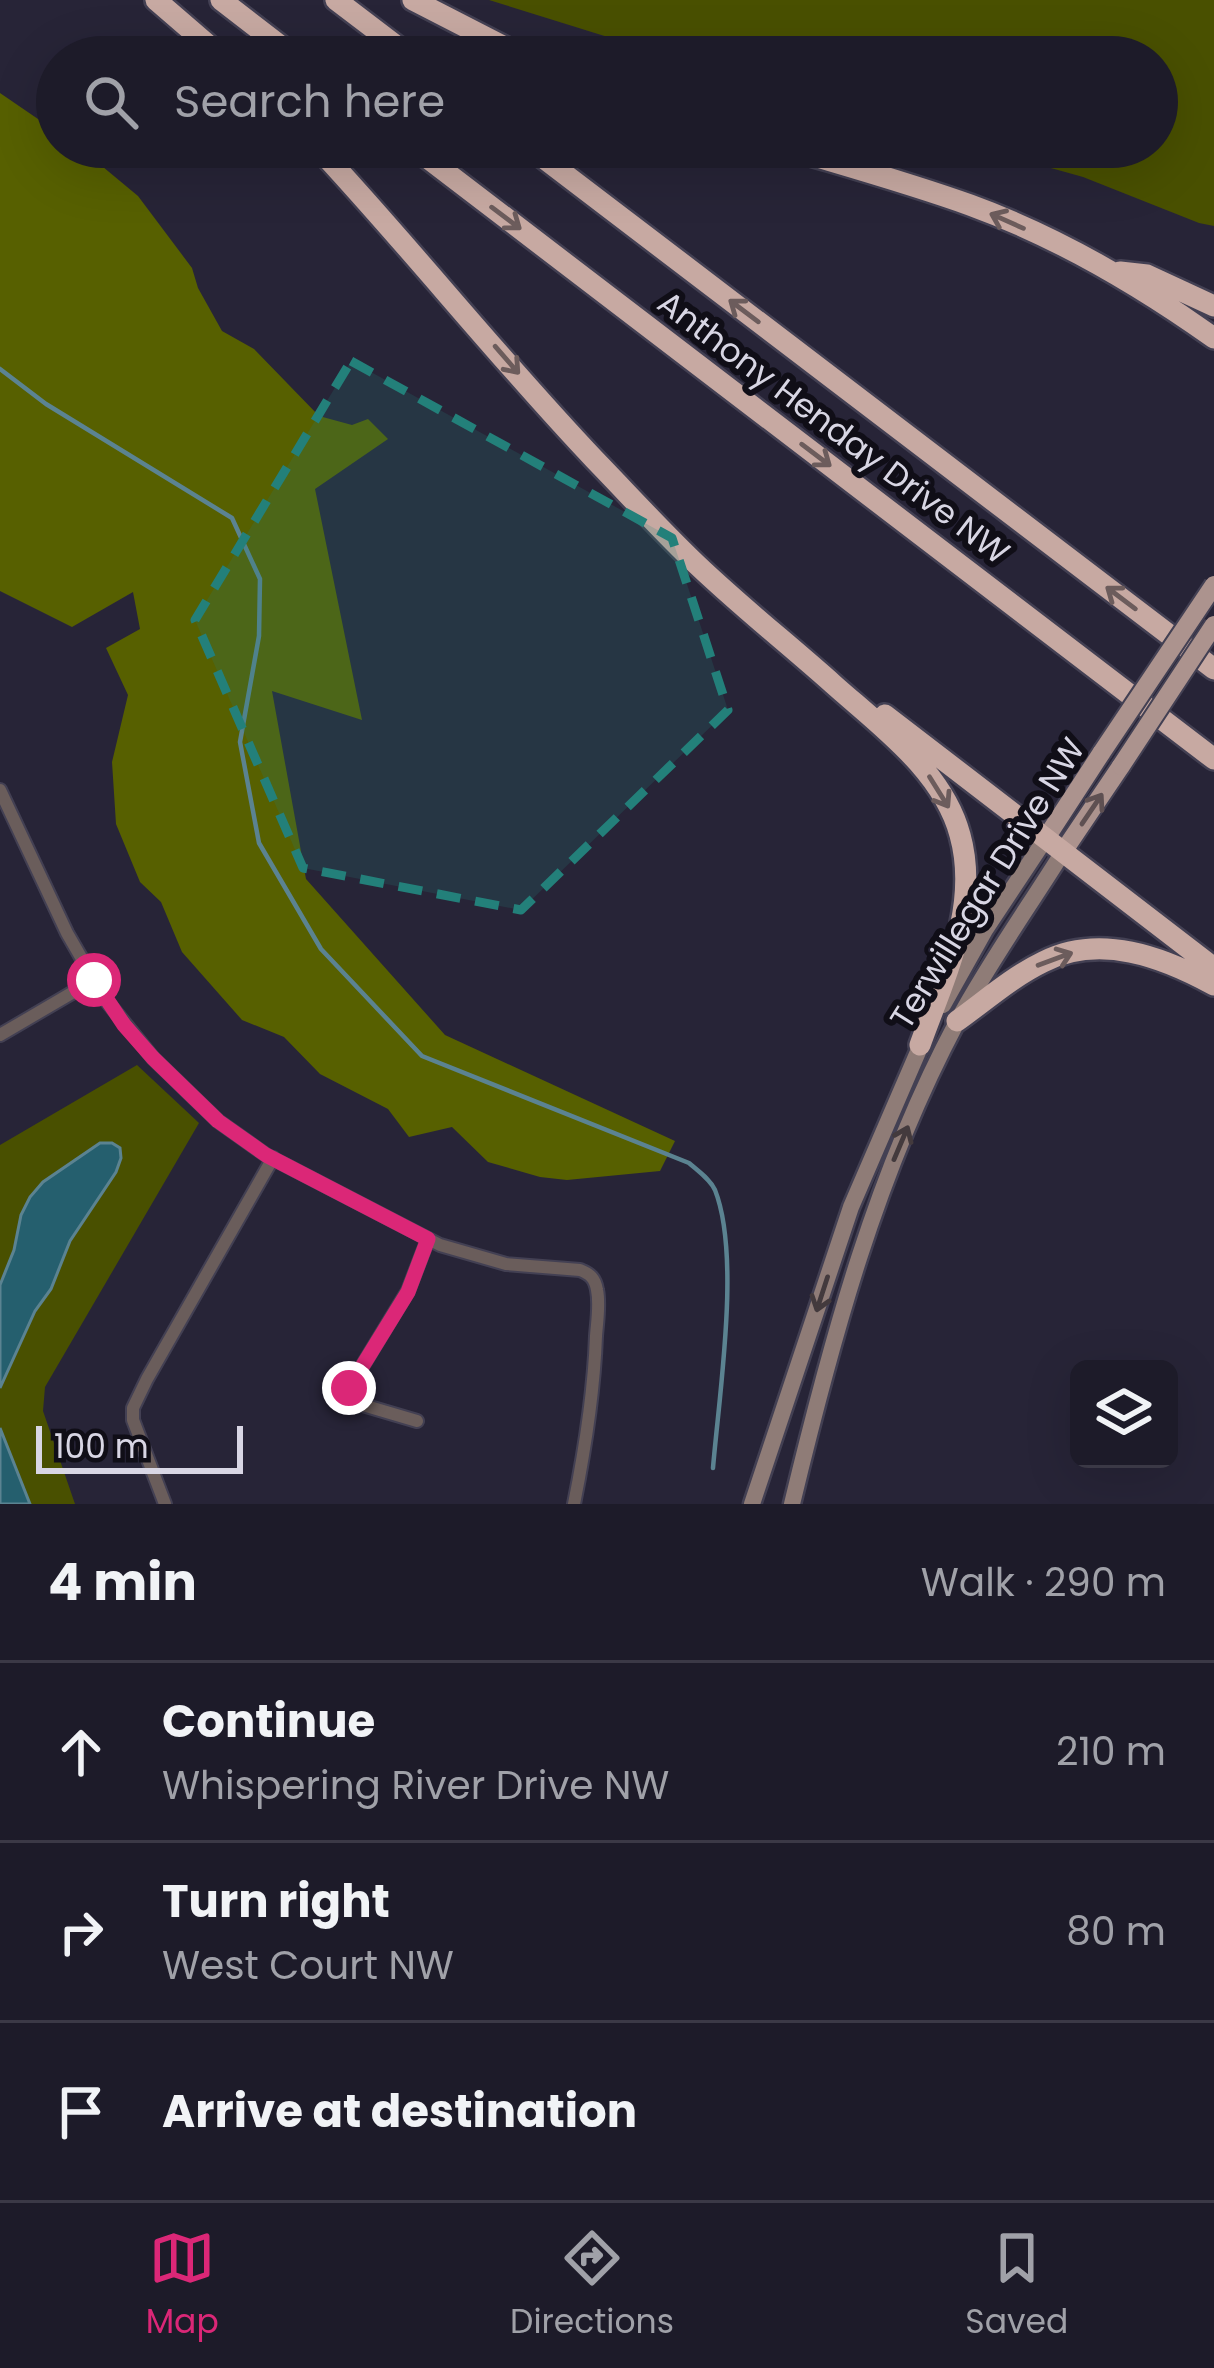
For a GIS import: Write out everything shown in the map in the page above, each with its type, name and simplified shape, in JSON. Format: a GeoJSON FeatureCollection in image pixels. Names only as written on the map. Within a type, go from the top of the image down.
{"type":"FeatureCollection","features":[{"type":"Feature","properties":{"kind":"highway"},"geometry":{"type":"LineString","coordinates":[[156,0],[198,36]]}},
{"type":"Feature","properties":{"kind":"highway"},"geometry":{"type":"LineString","coordinates":[[221,0],[268,36]]}},
{"type":"Feature","properties":{"kind":"highway"},"geometry":{"type":"LineString","coordinates":[[336,0],[383,36]]}},
{"type":"Feature","properties":{"kind":"highway"},"geometry":{"type":"LineString","coordinates":[[413,0],[483,36]]}},
{"type":"Feature","properties":{"kind":"highway"},"geometry":{"type":"LineString","coordinates":[[337,168],[591,455],[692,560],[921,766],[944,796],[960,831],[966,863],[962,928],[920,1045]]}},
{"type":"Feature","properties":{"kind":"highway","name":"Anthony Henday Drive NW"},"geometry":{"type":"LineString","coordinates":[[440,168],[1214,760]]}},
{"type":"Feature","properties":{"kind":"highway","name":"Anthony Henday Drive NW"},"geometry":{"type":"LineString","coordinates":[[557,168],[1214,669]]}},
{"type":"Feature","properties":{"kind":"highway"},"geometry":{"type":"LineString","coordinates":[[850,168],[974,207],[1058,243],[1157,298],[1214,338]]}},
{"type":"Feature","properties":{"kind":"highway"},"geometry":{"type":"LineString","coordinates":[[1112,271],[1147,275],[1214,306]]}},
{"type":"Feature","properties":{"kind":"highway"},"geometry":{"type":"LineString","coordinates":[[766,623],[1214,968]]}},
{"type":"Feature","properties":{"kind":"highway"},"geometry":{"type":"LineString","coordinates":[[957,1021],[1047,959],[1102,948],[1176,965],[1214,986]]}},
{"type":"Feature","properties":{"kind":"main road","name":"Terwillegar Drive NW"},"geometry":{"type":"LineString","coordinates":[[792,1504],[827,1357],[864,1237],[910,1121],[957,1021],[1102,752],[1214,585]]}},
{"type":"Feature","properties":{"kind":"main road","name":"Terwillegar Drive NW"},"geometry":{"type":"LineString","coordinates":[[752,1504],[851,1208],[920,1045],[985,930],[1121,766],[1214,626]]}},
{"type":"Feature","properties":{"kind":"street"},"geometry":{"type":"LineString","coordinates":[[0,790],[94,980],[153,1058],[218,1121],[273,1158],[440,1245],[506,1264],[585,1271],[596,1283],[595,1360],[574,1504]]}},
{"type":"Feature","properties":{"kind":"street"},"geometry":{"type":"LineString","coordinates":[[0,829],[16,821]]}},
{"type":"Feature","properties":{"kind":"street"},"geometry":{"type":"LineString","coordinates":[[0,1035],[94,980]]}},
{"type":"Feature","properties":{"kind":"street"},"geometry":{"type":"LineString","coordinates":[[165,1504],[133,1420],[134,1408],[146,1379],[273,1158]]}},
{"type":"Feature","properties":{"kind":"street"},"geometry":{"type":"LineString","coordinates":[[417,1421],[356,1403],[349,1388],[408,1292],[428,1239]]}},
{"type":"Feature","properties":{"kind":"highlighted area"},"geometry":{"type":"Polygon","coordinates":[[[351,361],[672,538],[728,710],[521,910],[303,868],[195,620],[351,361]]]}},
{"type":"Feature","properties":{"kind":"green space"},"geometry":{"type":"Polygon","coordinates":[[[489,0],[1214,0],[1214,226],[1051,168],[1178,168],[1178,36],[605,36],[489,0]]]}},
{"type":"Feature","properties":{"kind":"green space"},"geometry":{"type":"Polygon","coordinates":[[[0,93],[36,118],[36,168],[104,168],[138,196],[192,268],[222,331],[254,349],[319,416],[352,425],[368,419],[388,439],[315,489],[362,720],[272,691],[306,879],[445,1035],[675,1141],[660,1171],[567,1180],[540,1177],[488,1162],[452,1127],[409,1137],[388,1109],[320,1074],[284,1037],[242,1020],[182,952],[161,902],[140,882],[116,824],[112,762],[128,695],[106,648],[140,629],[133,592],[72,627],[0,591],[0,93]]]}},
{"type":"Feature","properties":{"kind":"green space"},"geometry":{"type":"Polygon","coordinates":[[[137,1065],[199,1123],[45,1387],[43,1411],[75,1504],[0,1504],[0,1145],[137,1065]]]}},
{"type":"Feature","properties":{"kind":"water"},"geometry":{"type":"Polygon","coordinates":[[[100,1143],[120,1148],[116,1172],[70,1241],[0,1388],[0,1285],[21,1215],[43,1182],[100,1143]]]}},
{"type":"Feature","properties":{"kind":"water"},"geometry":{"type":"Polygon","coordinates":[[[0,1428],[30,1504],[0,1504],[0,1428]]]}},
{"type":"Feature","properties":{"kind":"waterway"},"geometry":{"type":"LineString","coordinates":[[0,369],[46,404],[232,518],[260,579],[259,636],[240,742],[259,843],[321,949],[422,1056],[689,1163],[713,1186],[723,1218],[727,1288],[713,1468]]}},
{"type":"Feature","properties":{"kind":"route"},"geometry":{"type":"LineString","coordinates":[[94,980],[153,1058],[218,1121],[266,1155],[428,1239],[408,1292],[349,1388]]}}]}
